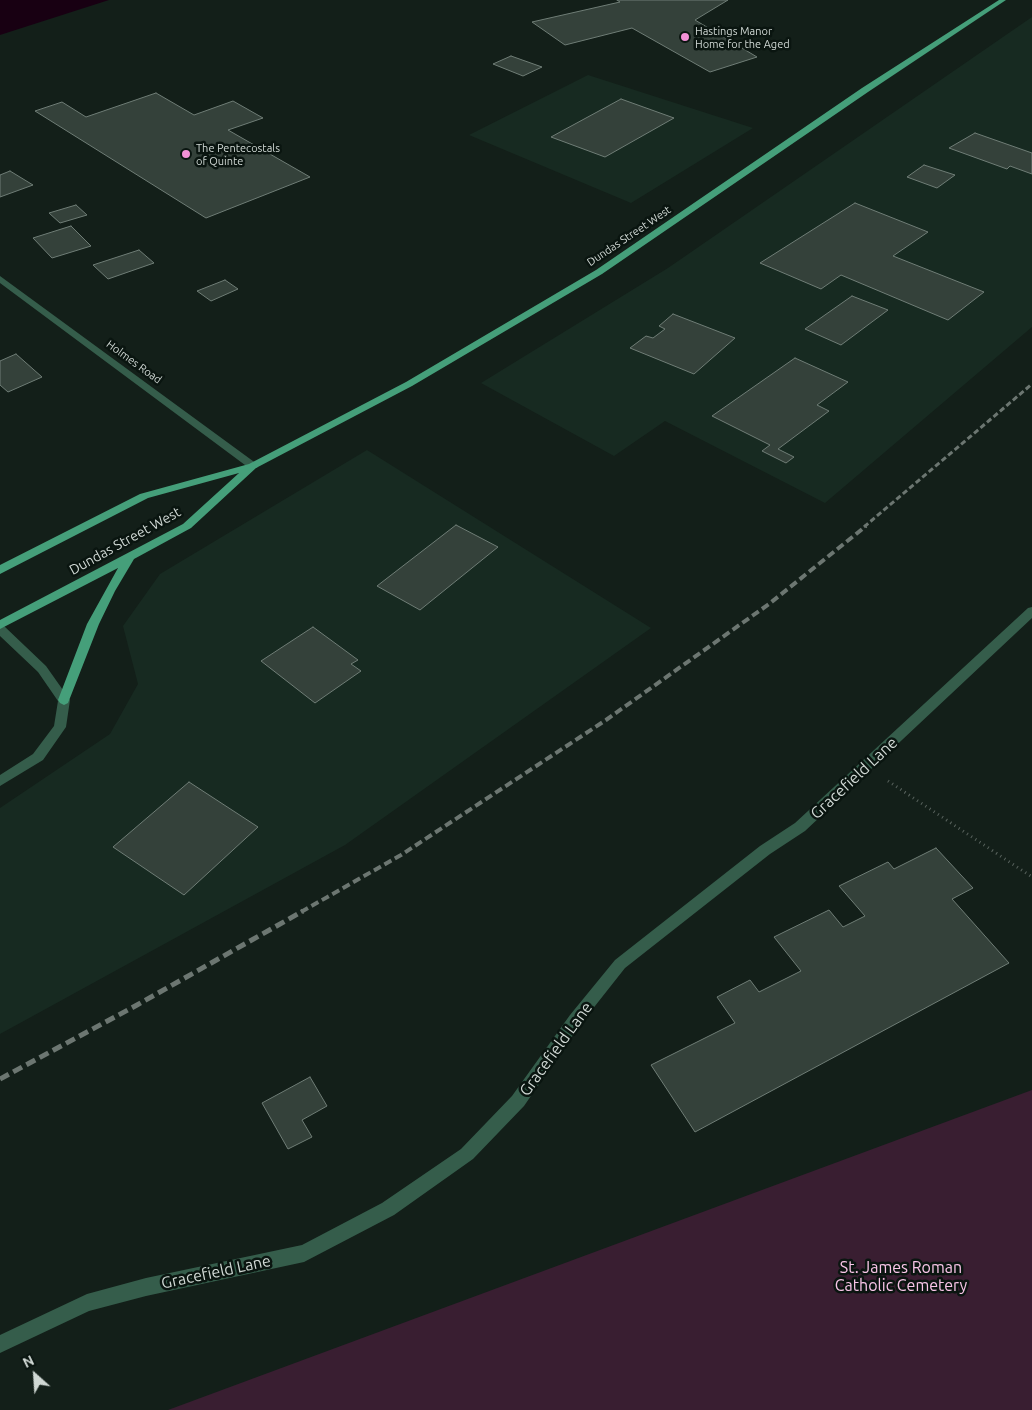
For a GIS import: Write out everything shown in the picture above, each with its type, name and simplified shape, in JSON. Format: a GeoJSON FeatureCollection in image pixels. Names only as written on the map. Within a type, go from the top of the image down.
{"type":"FeatureCollection","features":[{"type":"Feature","properties":{"kind":"main road","name":"Dundas Street West"},"geometry":{"type":"LineString","coordinates":[[0,570],[144,496],[253,466],[408,384],[599,272],[865,90],[1003,0]]}},
{"type":"Feature","properties":{"kind":"main road","name":"Dundas Street West"},"geometry":{"type":"LineString","coordinates":[[0,625],[187,526],[253,466]]}},
{"type":"Feature","properties":{"kind":"main road"},"geometry":{"type":"LineString","coordinates":[[64,700],[101,608],[130,556]]}},
{"type":"Feature","properties":{"kind":"street","name":"Holmes Road"},"geometry":{"type":"LineString","coordinates":[[0,279],[253,466]]}},
{"type":"Feature","properties":{"kind":"street","name":"Gracefield Lane"},"geometry":{"type":"LineString","coordinates":[[0,1344],[87,1303],[146,1287],[304,1253],[388,1209],[467,1154],[518,1101],[575,1020],[620,964],[764,850],[800,826],[867,766],[1032,611]]}},
{"type":"Feature","properties":{"kind":"street"},"geometry":{"type":"LineString","coordinates":[[0,629],[42,669],[64,700],[60,728],[38,757],[0,781]]}},
{"type":"Feature","properties":{"kind":"path"},"geometry":{"type":"LineString","coordinates":[[867,766],[1032,877]]}},
{"type":"Feature","properties":{"kind":"shaded area"},"geometry":{"type":"Polygon","coordinates":[[[0,0],[109,0],[0,35],[0,0]]]}},
{"type":"Feature","properties":{"kind":"shaded area"},"geometry":{"type":"Polygon","coordinates":[[[1032,17],[1032,327],[825,503],[665,421],[614,456],[481,383],[668,268],[1032,17]]]}},
{"type":"Feature","properties":{"kind":"shaded area"},"geometry":{"type":"Polygon","coordinates":[[[588,75],[753,128],[631,203],[469,135],[588,75]]]}},
{"type":"Feature","properties":{"kind":"shaded area"},"geometry":{"type":"Polygon","coordinates":[[[367,450],[651,628],[345,845],[0,1034],[0,808],[110,734],[138,684],[123,626],[160,574],[367,450]]]}},
{"type":"Feature","properties":{"kind":"green space","name":"St. James Roman Catholic Cemetery"},"geometry":{"type":"Polygon","coordinates":[[[1032,1090],[1032,1410],[168,1410],[1032,1090]]]}},
{"type":"Feature","properties":{"kind":"building","name":"Hastings Manor Home for the Aged"},"geometry":{"type":"Polygon","coordinates":[[[617,0],[728,0],[695,20],[757,57],[710,72],[632,28],[565,45],[532,22],[620,2],[617,0]]]}},
{"type":"Feature","properties":{"kind":"building"},"geometry":{"type":"Polygon","coordinates":[[[511,56],[542,67],[523,76],[493,64],[511,56]]]}},
{"type":"Feature","properties":{"kind":"building","name":"The Pentecostals of Quinte"},"geometry":{"type":"Polygon","coordinates":[[[156,93],[194,115],[233,101],[263,118],[228,130],[310,177],[206,218],[35,111],[62,102],[86,117],[156,93]]]}},
{"type":"Feature","properties":{"kind":"building"},"geometry":{"type":"Polygon","coordinates":[[[621,99],[674,118],[605,157],[551,137],[621,99]]]}},
{"type":"Feature","properties":{"kind":"building"},"geometry":{"type":"Polygon","coordinates":[[[975,133],[1032,153],[1032,174],[1010,166],[1007,169],[949,148],[975,133]]]}},
{"type":"Feature","properties":{"kind":"building"},"geometry":{"type":"Polygon","coordinates":[[[924,165],[955,175],[937,188],[907,177],[924,165]]]}},
{"type":"Feature","properties":{"kind":"building"},"geometry":{"type":"Polygon","coordinates":[[[10,171],[33,185],[0,197],[0,175],[10,171]]]}},
{"type":"Feature","properties":{"kind":"building"},"geometry":{"type":"Polygon","coordinates":[[[855,203],[928,232],[893,256],[984,292],[948,320],[841,275],[821,289],[760,263],[855,203]]]}},
{"type":"Feature","properties":{"kind":"building"},"geometry":{"type":"Polygon","coordinates":[[[76,205],[87,215],[60,223],[49,213],[76,205]]]}},
{"type":"Feature","properties":{"kind":"building"},"geometry":{"type":"Polygon","coordinates":[[[71,226],[91,246],[52,258],[33,238],[71,226]]]}},
{"type":"Feature","properties":{"kind":"building"},"geometry":{"type":"Polygon","coordinates":[[[139,250],[154,263],[108,279],[93,265],[139,250]]]}},
{"type":"Feature","properties":{"kind":"building"},"geometry":{"type":"Polygon","coordinates":[[[225,280],[238,289],[211,301],[197,291],[225,280]]]}},
{"type":"Feature","properties":{"kind":"building"},"geometry":{"type":"Polygon","coordinates":[[[852,296],[888,310],[841,345],[805,329],[852,296]]]}},
{"type":"Feature","properties":{"kind":"building"},"geometry":{"type":"Polygon","coordinates":[[[673,314],[735,338],[694,374],[630,348],[646,336],[653,338],[665,329],[659,326],[673,314]]]}},
{"type":"Feature","properties":{"kind":"building"},"geometry":{"type":"Polygon","coordinates":[[[16,354],[42,377],[8,392],[0,385],[0,361],[16,354]]]}},
{"type":"Feature","properties":{"kind":"building"},"geometry":{"type":"Polygon","coordinates":[[[795,358],[848,382],[817,405],[829,411],[778,449],[794,457],[786,463],[762,451],[770,445],[712,416],[795,358]]]}},
{"type":"Feature","properties":{"kind":"building"},"geometry":{"type":"Polygon","coordinates":[[[456,525],[498,547],[420,610],[377,586],[456,525]]]}},
{"type":"Feature","properties":{"kind":"building"},"geometry":{"type":"Polygon","coordinates":[[[313,627],[358,660],[351,664],[361,671],[315,703],[261,661],[313,627]]]}},
{"type":"Feature","properties":{"kind":"building"},"geometry":{"type":"Polygon","coordinates":[[[189,782],[258,827],[184,895],[113,847],[189,782]]]}},
{"type":"Feature","properties":{"kind":"building"},"geometry":{"type":"Polygon","coordinates":[[[936,848],[973,888],[952,899],[1009,963],[695,1132],[651,1065],[735,1023],[717,997],[750,980],[759,992],[801,971],[774,937],[829,910],[843,927],[865,916],[839,886],[888,862],[894,869],[936,848]]]}},
{"type":"Feature","properties":{"kind":"building"},"geometry":{"type":"Polygon","coordinates":[[[310,1077],[327,1106],[302,1120],[312,1137],[288,1149],[262,1103],[310,1077]]]}},
{"type":"Feature","properties":{"kind":"railway"},"geometry":{"type":"LineString","coordinates":[[864,527],[1032,384]]}},
{"type":"Feature","properties":{"kind":"railway"},"geometry":{"type":"LineString","coordinates":[[301,912],[401,855],[606,720],[769,604],[866,526]]}},
{"type":"Feature","properties":{"kind":"railway"},"geometry":{"type":"LineString","coordinates":[[0,1079],[137,1005],[303,911]]}},
{"type":"Feature","properties":{"kind":"place","name":"Hastings Manor Home for the Aged"},"geometry":{"type":"Point","coordinates":[685,37]}},
{"type":"Feature","properties":{"kind":"place","name":"The Pentecostals of Quinte"},"geometry":{"type":"Point","coordinates":[186,154]}}]}
